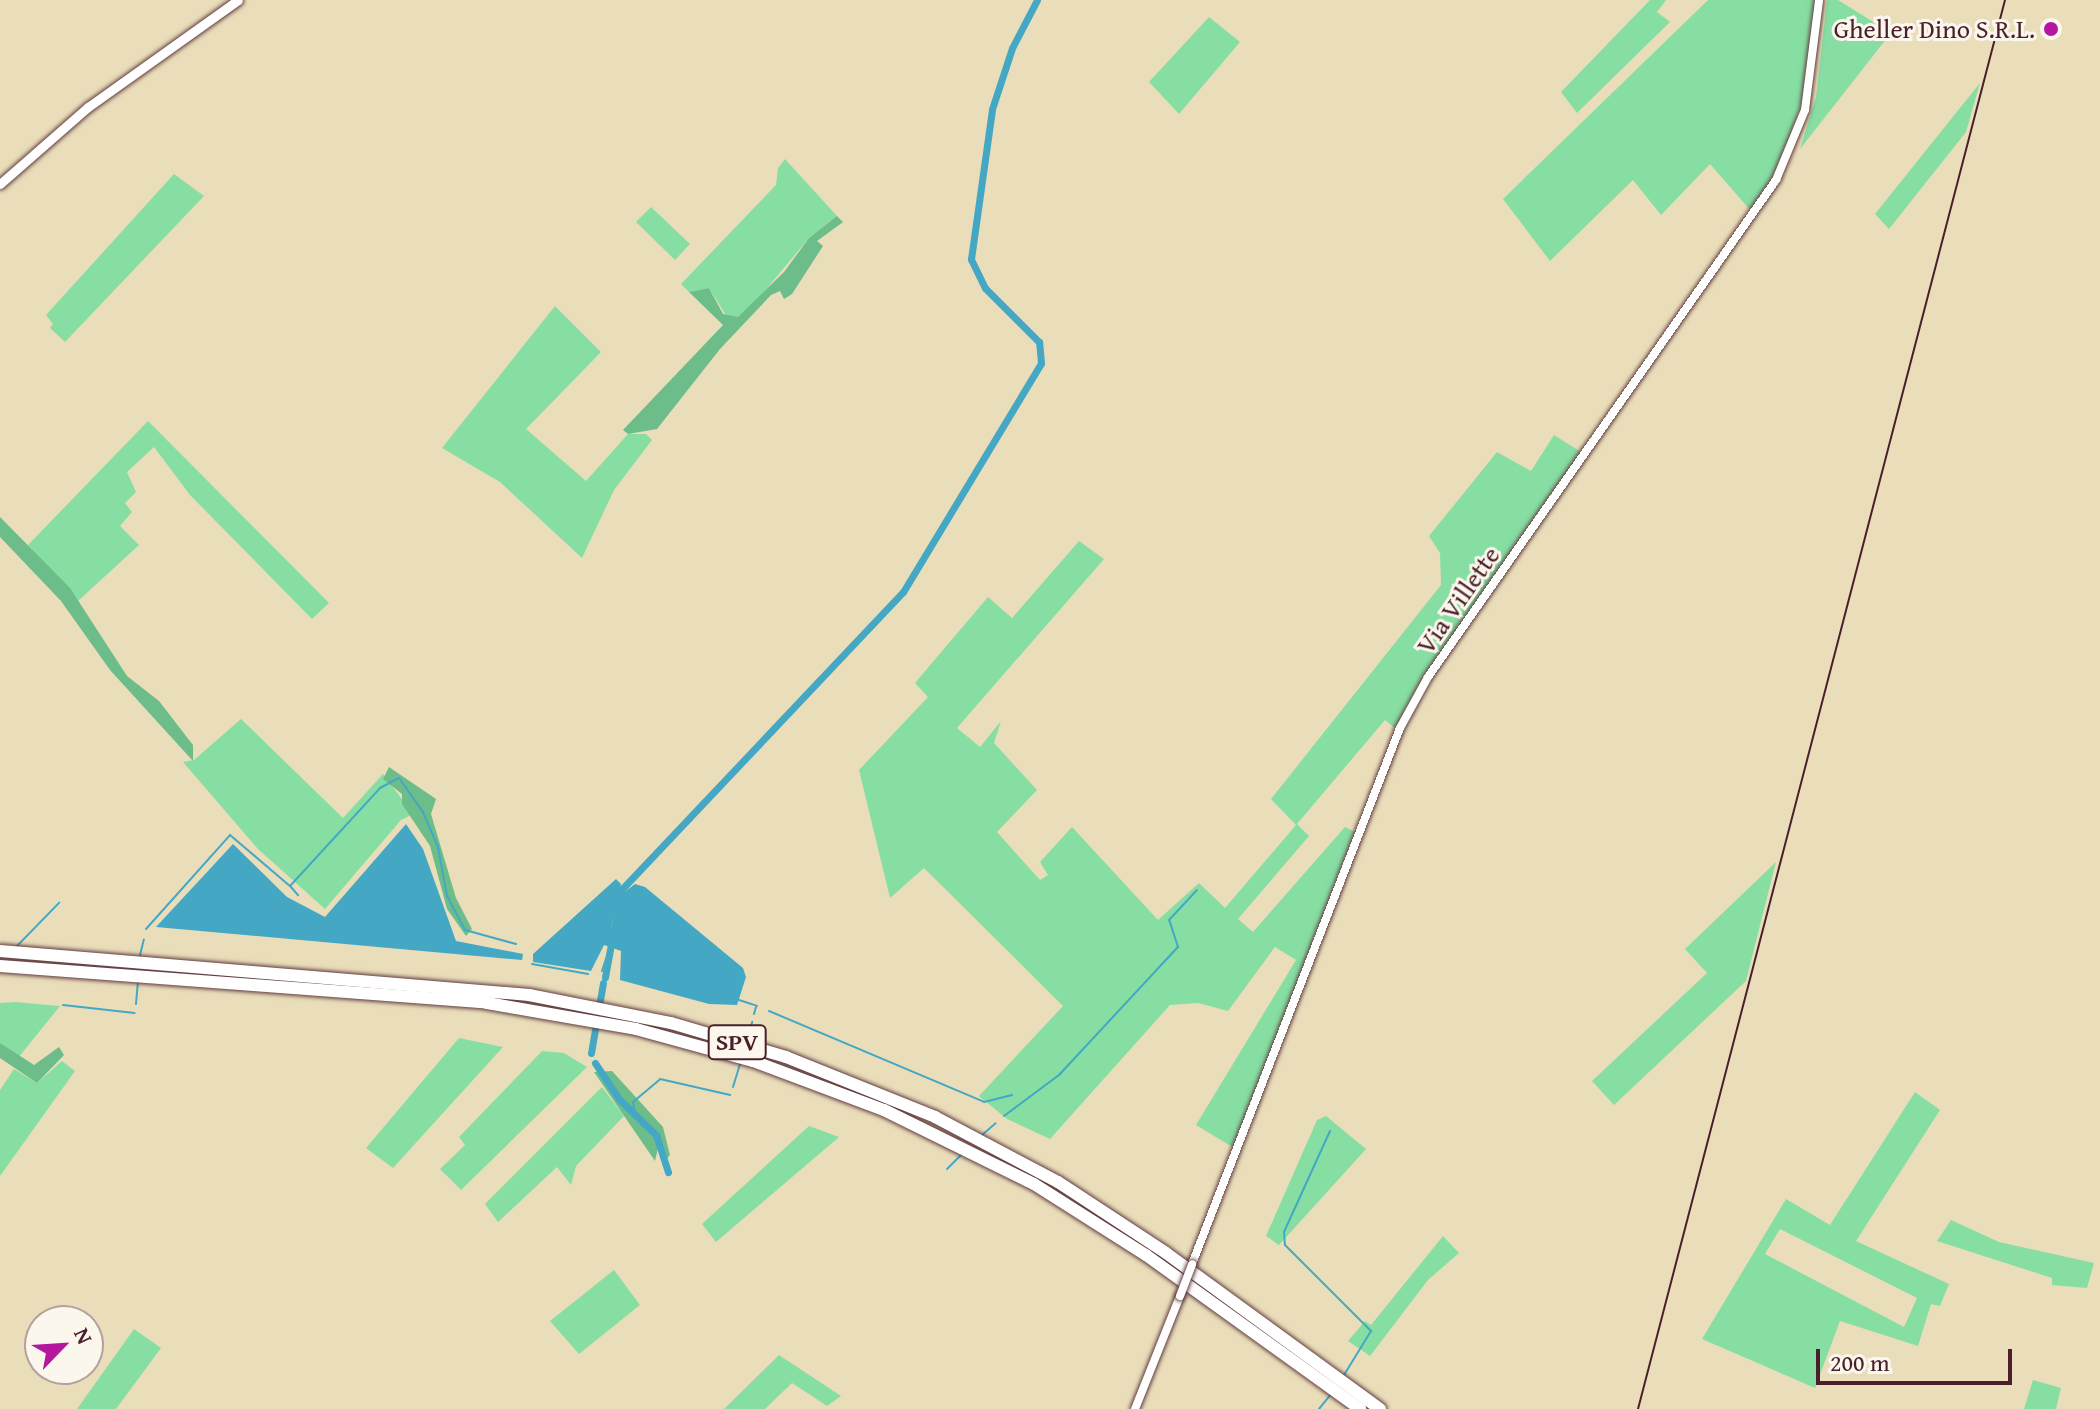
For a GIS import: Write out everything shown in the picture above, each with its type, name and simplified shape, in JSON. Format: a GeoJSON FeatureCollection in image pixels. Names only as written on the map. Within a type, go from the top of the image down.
{"type":"FeatureCollection","features":[{"type":"Feature","properties":{"kind":"highway","name":"SPV"},"geometry":{"type":"LineString","coordinates":[[0,951],[515,993],[654,1019],[786,1057],[935,1117],[1058,1182],[1166,1253],[1379,1407]]}},
{"type":"Feature","properties":{"kind":"highway","name":"SPV"},"geometry":{"type":"LineString","coordinates":[[0,966],[487,1003],[636,1029],[753,1061],[884,1110],[1034,1184],[1146,1255],[1360,1409]]}},
{"type":"Feature","properties":{"kind":"main road"},"geometry":{"type":"LineString","coordinates":[[0,184],[88,107],[238,0]]}},
{"type":"Feature","properties":{"kind":"street","name":"Via Villette"},"geometry":{"type":"LineString","coordinates":[[1135,1409],[1400,728],[1428,677],[1776,180],[1805,110],[1819,0]]}},
{"type":"Feature","properties":{"kind":"green space"},"geometry":{"type":"Polygon","coordinates":[[[1650,0],[1666,0],[1657,12],[1670,22],[1577,113],[1561,92],[1650,0]]]}},
{"type":"Feature","properties":{"kind":"green space"},"geometry":{"type":"Polygon","coordinates":[[[1708,0],[1815,0],[1805,95],[1773,179],[1751,211],[1710,164],[1661,215],[1633,180],[1550,261],[1503,199],[1708,0]]]}},
{"type":"Feature","properties":{"kind":"green space"},"geometry":{"type":"Polygon","coordinates":[[[1827,0],[1838,0],[1891,33],[1800,149],[1816,97],[1827,0]]]}},
{"type":"Feature","properties":{"kind":"green space"},"geometry":{"type":"Polygon","coordinates":[[[1209,17],[1240,42],[1179,114],[1149,82],[1209,17]]]}},
{"type":"Feature","properties":{"kind":"green space"},"geometry":{"type":"Polygon","coordinates":[[[1980,83],[1966,132],[1889,229],[1875,214],[1980,83]]]}},
{"type":"Feature","properties":{"kind":"green space"},"geometry":{"type":"Polygon","coordinates":[[[785,159],[837,216],[809,238],[758,299],[738,317],[727,317],[709,288],[689,292],[681,284],[776,185],[778,168],[785,159]]]}},
{"type":"Feature","properties":{"kind":"green space"},"geometry":{"type":"Polygon","coordinates":[[[174,174],[204,196],[65,342],[50,328],[53,324],[46,315],[174,174]]]}},
{"type":"Feature","properties":{"kind":"green space"},"geometry":{"type":"Polygon","coordinates":[[[651,207],[690,244],[675,260],[636,222],[651,207]]]}},
{"type":"Feature","properties":{"kind":"green space"},"geometry":{"type":"Polygon","coordinates":[[[837,216],[843,222],[817,241],[823,246],[792,294],[784,299],[780,291],[771,295],[720,349],[657,429],[628,434],[623,430],[723,325],[689,292],[709,288],[723,314],[738,317],[784,272],[809,238],[837,216]]]}},
{"type":"Feature","properties":{"kind":"green space"},"geometry":{"type":"Polygon","coordinates":[[[555,306],[601,352],[526,429],[586,481],[628,434],[646,434],[652,440],[614,490],[582,558],[500,482],[442,448],[555,306]]]}},
{"type":"Feature","properties":{"kind":"green space"},"geometry":{"type":"Polygon","coordinates":[[[148,421],[329,603],[312,619],[190,495],[154,447],[127,472],[136,492],[125,503],[132,512],[120,526],[139,545],[78,601],[28,545],[148,421]]]}},
{"type":"Feature","properties":{"kind":"green space"},"geometry":{"type":"Polygon","coordinates":[[[1554,435],[1581,452],[1424,677],[1396,729],[1385,720],[1297,824],[1309,836],[1238,919],[1253,932],[1345,827],[1355,832],[1234,1148],[1196,1125],[1296,960],[1275,947],[1228,1011],[1198,1003],[1170,1005],[1050,1139],[1007,1119],[979,1096],[1063,1006],[924,868],[890,898],[859,770],[928,697],[915,683],[988,597],[1012,618],[1079,541],[1104,559],[957,728],[980,747],[1001,721],[994,743],[1037,790],[997,832],[1040,880],[1048,875],[1040,862],[1072,827],[1158,920],[1199,883],[1225,908],[1296,825],[1271,799],[1441,585],[1440,553],[1429,536],[1497,452],[1531,471],[1554,435]]]}},
{"type":"Feature","properties":{"kind":"green space"},"geometry":{"type":"Polygon","coordinates":[[[0,517],[70,588],[127,676],[159,701],[193,745],[193,761],[110,670],[61,601],[0,537],[0,517]]]}},
{"type":"Feature","properties":{"kind":"green space"},"geometry":{"type":"Polygon","coordinates":[[[241,719],[343,818],[383,774],[413,814],[401,820],[325,909],[258,849],[183,762],[194,760],[241,719]]]}},
{"type":"Feature","properties":{"kind":"green space"},"geometry":{"type":"Polygon","coordinates":[[[389,767],[436,799],[431,814],[456,898],[472,929],[466,936],[447,909],[430,846],[402,804],[402,794],[383,779],[389,767]]]}},
{"type":"Feature","properties":{"kind":"green space"},"geometry":{"type":"Polygon","coordinates":[[[1776,862],[1746,981],[1614,1105],[1592,1081],[1707,973],[1685,949],[1776,862]]]}},
{"type":"Feature","properties":{"kind":"green space"},"geometry":{"type":"Polygon","coordinates":[[[0,1003],[60,1006],[18,1058],[0,1043],[0,1003]]]}},
{"type":"Feature","properties":{"kind":"green space"},"geometry":{"type":"Polygon","coordinates":[[[459,1038],[503,1047],[393,1168],[366,1148],[459,1038]]]}},
{"type":"Feature","properties":{"kind":"green space"},"geometry":{"type":"Polygon","coordinates":[[[0,1043],[34,1065],[59,1047],[64,1055],[37,1083],[0,1058],[0,1043]]]}},
{"type":"Feature","properties":{"kind":"green space"},"geometry":{"type":"Polygon","coordinates":[[[542,1051],[564,1053],[587,1067],[461,1190],[440,1169],[465,1145],[459,1137],[542,1051]]]}},
{"type":"Feature","properties":{"kind":"green space"},"geometry":{"type":"Polygon","coordinates":[[[62,1061],[75,1071],[0,1176],[0,1090],[14,1069],[37,1083],[62,1061]]]}},
{"type":"Feature","properties":{"kind":"green space"},"geometry":{"type":"Polygon","coordinates":[[[612,1071],[663,1127],[670,1155],[664,1162],[658,1148],[655,1161],[594,1072],[612,1071]]]}},
{"type":"Feature","properties":{"kind":"green space"},"geometry":{"type":"Polygon","coordinates":[[[602,1087],[624,1116],[576,1166],[571,1185],[557,1167],[498,1222],[485,1204],[602,1087]]]}},
{"type":"Feature","properties":{"kind":"green space"},"geometry":{"type":"Polygon","coordinates":[[[1915,1092],[1940,1110],[1856,1241],[1949,1284],[1940,1306],[1931,1304],[1918,1346],[1840,1321],[1815,1388],[1702,1339],[1786,1199],[1830,1225],[1915,1092]],[[1780,1229],[1765,1254],[1904,1327],[1917,1298],[1780,1229]]]}},
{"type":"Feature","properties":{"kind":"green space"},"geometry":{"type":"Polygon","coordinates":[[[1326,1116],[1366,1149],[1279,1245],[1266,1236],[1317,1120],[1326,1116]]]}},
{"type":"Feature","properties":{"kind":"green space"},"geometry":{"type":"Polygon","coordinates":[[[809,1126],[839,1137],[716,1242],[702,1224],[809,1126]]]}},
{"type":"Feature","properties":{"kind":"green space"},"geometry":{"type":"Polygon","coordinates":[[[1951,1220],[1999,1242],[2094,1263],[2087,1288],[2052,1285],[2052,1278],[1937,1241],[1951,1220]]]}},
{"type":"Feature","properties":{"kind":"green space"},"geometry":{"type":"Polygon","coordinates":[[[1443,1236],[1459,1253],[1428,1280],[1370,1356],[1348,1341],[1365,1321],[1371,1325],[1443,1236]]]}},
{"type":"Feature","properties":{"kind":"green space"},"geometry":{"type":"Polygon","coordinates":[[[614,1270],[640,1305],[579,1354],[550,1321],[614,1270]]]}},
{"type":"Feature","properties":{"kind":"green space"},"geometry":{"type":"Polygon","coordinates":[[[134,1329],[161,1348],[116,1409],[77,1409],[94,1385],[104,1385],[104,1371],[134,1329]]]}},
{"type":"Feature","properties":{"kind":"green space"},"geometry":{"type":"Polygon","coordinates":[[[779,1355],[841,1396],[827,1406],[792,1383],[765,1409],[724,1409],[779,1355]]]}},
{"type":"Feature","properties":{"kind":"green space"},"geometry":{"type":"Polygon","coordinates":[[[2033,1380],[2061,1388],[2056,1409],[2024,1409],[2033,1380]]]}},
{"type":"Feature","properties":{"kind":"water"},"geometry":{"type":"Polygon","coordinates":[[[406,824],[423,849],[456,941],[523,954],[522,960],[156,927],[233,844],[287,897],[325,917],[406,824]]]}},
{"type":"Feature","properties":{"kind":"water"},"geometry":{"type":"Polygon","coordinates":[[[616,879],[621,884],[611,928],[616,928],[623,893],[635,884],[645,887],[743,968],[746,977],[737,1005],[709,1004],[620,980],[621,951],[604,945],[591,971],[533,962],[533,954],[616,879]]]}},
{"type":"Feature","properties":{"kind":"waterway"},"geometry":{"type":"LineString","coordinates":[[605,977],[621,890],[903,592],[1041,363],[1039,342],[985,288],[971,259],[992,109],[1012,48],[1037,0]]}},
{"type":"Feature","properties":{"kind":"waterway"},"geometry":{"type":"LineString","coordinates":[[146,929],[230,835],[290,886],[380,788],[399,778],[423,812],[438,847],[447,896],[465,930],[516,944]]}},
{"type":"Feature","properties":{"kind":"waterway"},"geometry":{"type":"LineString","coordinates":[[291,887],[298,895]]}},
{"type":"Feature","properties":{"kind":"waterway"},"geometry":{"type":"LineString","coordinates":[[1004,1116],[1059,1075],[1178,947],[1169,920],[1197,890]]}},
{"type":"Feature","properties":{"kind":"waterway"},"geometry":{"type":"LineString","coordinates":[[16,947],[59,903]]}},
{"type":"Feature","properties":{"kind":"waterway"},"geometry":{"type":"LineString","coordinates":[[140,955],[144,939]]}},
{"type":"Feature","properties":{"kind":"waterway"},"geometry":{"type":"LineString","coordinates":[[602,971],[608,952]]}},
{"type":"Feature","properties":{"kind":"waterway"},"geometry":{"type":"LineString","coordinates":[[532,964],[588,974]]}},
{"type":"Feature","properties":{"kind":"waterway"},"geometry":{"type":"LineString","coordinates":[[136,1004],[138,982]]}},
{"type":"Feature","properties":{"kind":"waterway"},"geometry":{"type":"LineString","coordinates":[[591,1053],[603,983]]}},
{"type":"Feature","properties":{"kind":"waterway"},"geometry":{"type":"LineString","coordinates":[[739,1000],[757,1006]]}},
{"type":"Feature","properties":{"kind":"waterway"},"geometry":{"type":"LineString","coordinates":[[63,1005],[135,1013]]}},
{"type":"Feature","properties":{"kind":"waterway"},"geometry":{"type":"LineString","coordinates":[[754,1014],[756,1007]]}},
{"type":"Feature","properties":{"kind":"waterway"},"geometry":{"type":"LineString","coordinates":[[769,1011],[984,1102],[1012,1095]]}},
{"type":"Feature","properties":{"kind":"waterway"},"geometry":{"type":"LineString","coordinates":[[747,1040],[752,1022]]}},
{"type":"Feature","properties":{"kind":"waterway"},"geometry":{"type":"LineString","coordinates":[[733,1087],[741,1061]]}},
{"type":"Feature","properties":{"kind":"waterway"},"geometry":{"type":"LineString","coordinates":[[595,1063],[619,1099],[656,1135],[668,1172]]}},
{"type":"Feature","properties":{"kind":"waterway"},"geometry":{"type":"LineString","coordinates":[[635,1114],[633,1102],[660,1079],[730,1095]]}},
{"type":"Feature","properties":{"kind":"waterway"},"geometry":{"type":"LineString","coordinates":[[982,1135],[996,1123]]}},
{"type":"Feature","properties":{"kind":"waterway"},"geometry":{"type":"LineString","coordinates":[[1330,1131],[1284,1232],[1285,1245],[1371,1331],[1344,1375]]}},
{"type":"Feature","properties":{"kind":"waterway"},"geometry":{"type":"LineString","coordinates":[[947,1169],[963,1153]]}},
{"type":"Feature","properties":{"kind":"waterway"},"geometry":{"type":"LineString","coordinates":[[1319,1409],[1331,1394]]}},
{"type":"Feature","properties":{"kind":"railway"},"geometry":{"type":"LineString","coordinates":[[1638,1409],[2005,0]]}},
{"type":"Feature","properties":{"kind":"place","name":"Gheller Dino S.R.L."},"geometry":{"type":"Point","coordinates":[2051,29]}}]}
